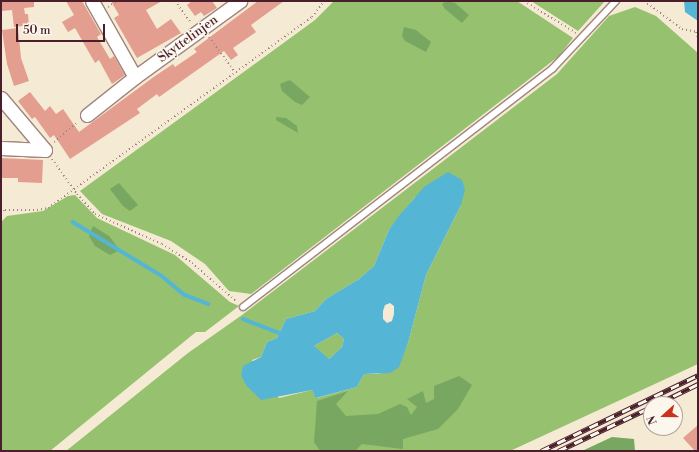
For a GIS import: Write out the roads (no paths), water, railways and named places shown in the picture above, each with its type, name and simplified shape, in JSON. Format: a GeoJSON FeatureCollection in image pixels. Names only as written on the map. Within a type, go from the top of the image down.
{"type":"FeatureCollection","features":[{"type":"Feature","properties":{"kind":"street"},"geometry":{"type":"LineString","coordinates":[[92,1],[135,77]]}},
{"type":"Feature","properties":{"kind":"street","name":"Skyttelinjen"},"geometry":{"type":"LineString","coordinates":[[87,115],[135,77],[240,1]]}},
{"type":"Feature","properties":{"kind":"street"},"geometry":{"type":"LineString","coordinates":[[1,98],[45,150],[1,148]]}},
{"type":"Feature","properties":{"kind":"lane"},"geometry":{"type":"LineString","coordinates":[[242,307],[553,68],[616,1]]}},
{"type":"Feature","properties":{"kind":"water"},"geometry":{"type":"Polygon","coordinates":[[[684,1],[698,1],[698,21],[685,12],[684,1]]]}},
{"type":"Feature","properties":{"kind":"water"},"geometry":{"type":"Polygon","coordinates":[[[448,172],[462,180],[465,190],[461,205],[426,275],[408,343],[399,367],[390,373],[364,374],[357,387],[316,398],[312,390],[261,400],[246,385],[241,375],[243,366],[261,357],[267,342],[277,338],[286,319],[315,311],[326,299],[359,279],[374,266],[389,230],[398,217],[424,187],[448,172]],[[390,303],[385,305],[383,311],[383,319],[387,323],[392,321],[394,314],[394,306],[390,303]],[[337,333],[314,346],[329,359],[342,347],[344,339],[337,333]]]}},
{"type":"Feature","properties":{"kind":"waterway"},"geometry":{"type":"LineString","coordinates":[[73,222],[162,276],[185,295],[208,304]]}},
{"type":"Feature","properties":{"kind":"waterway"},"geometry":{"type":"LineString","coordinates":[[243,319],[279,333]]}},
{"type":"Feature","properties":{"kind":"railway"},"geometry":{"type":"LineString","coordinates":[[541,451],[698,375]]}},
{"type":"Feature","properties":{"kind":"railway"},"geometry":{"type":"LineString","coordinates":[[673,396],[698,384]]}},
{"type":"Feature","properties":{"kind":"railway"},"geometry":{"type":"LineString","coordinates":[[558,451],[643,411]]}}]}
